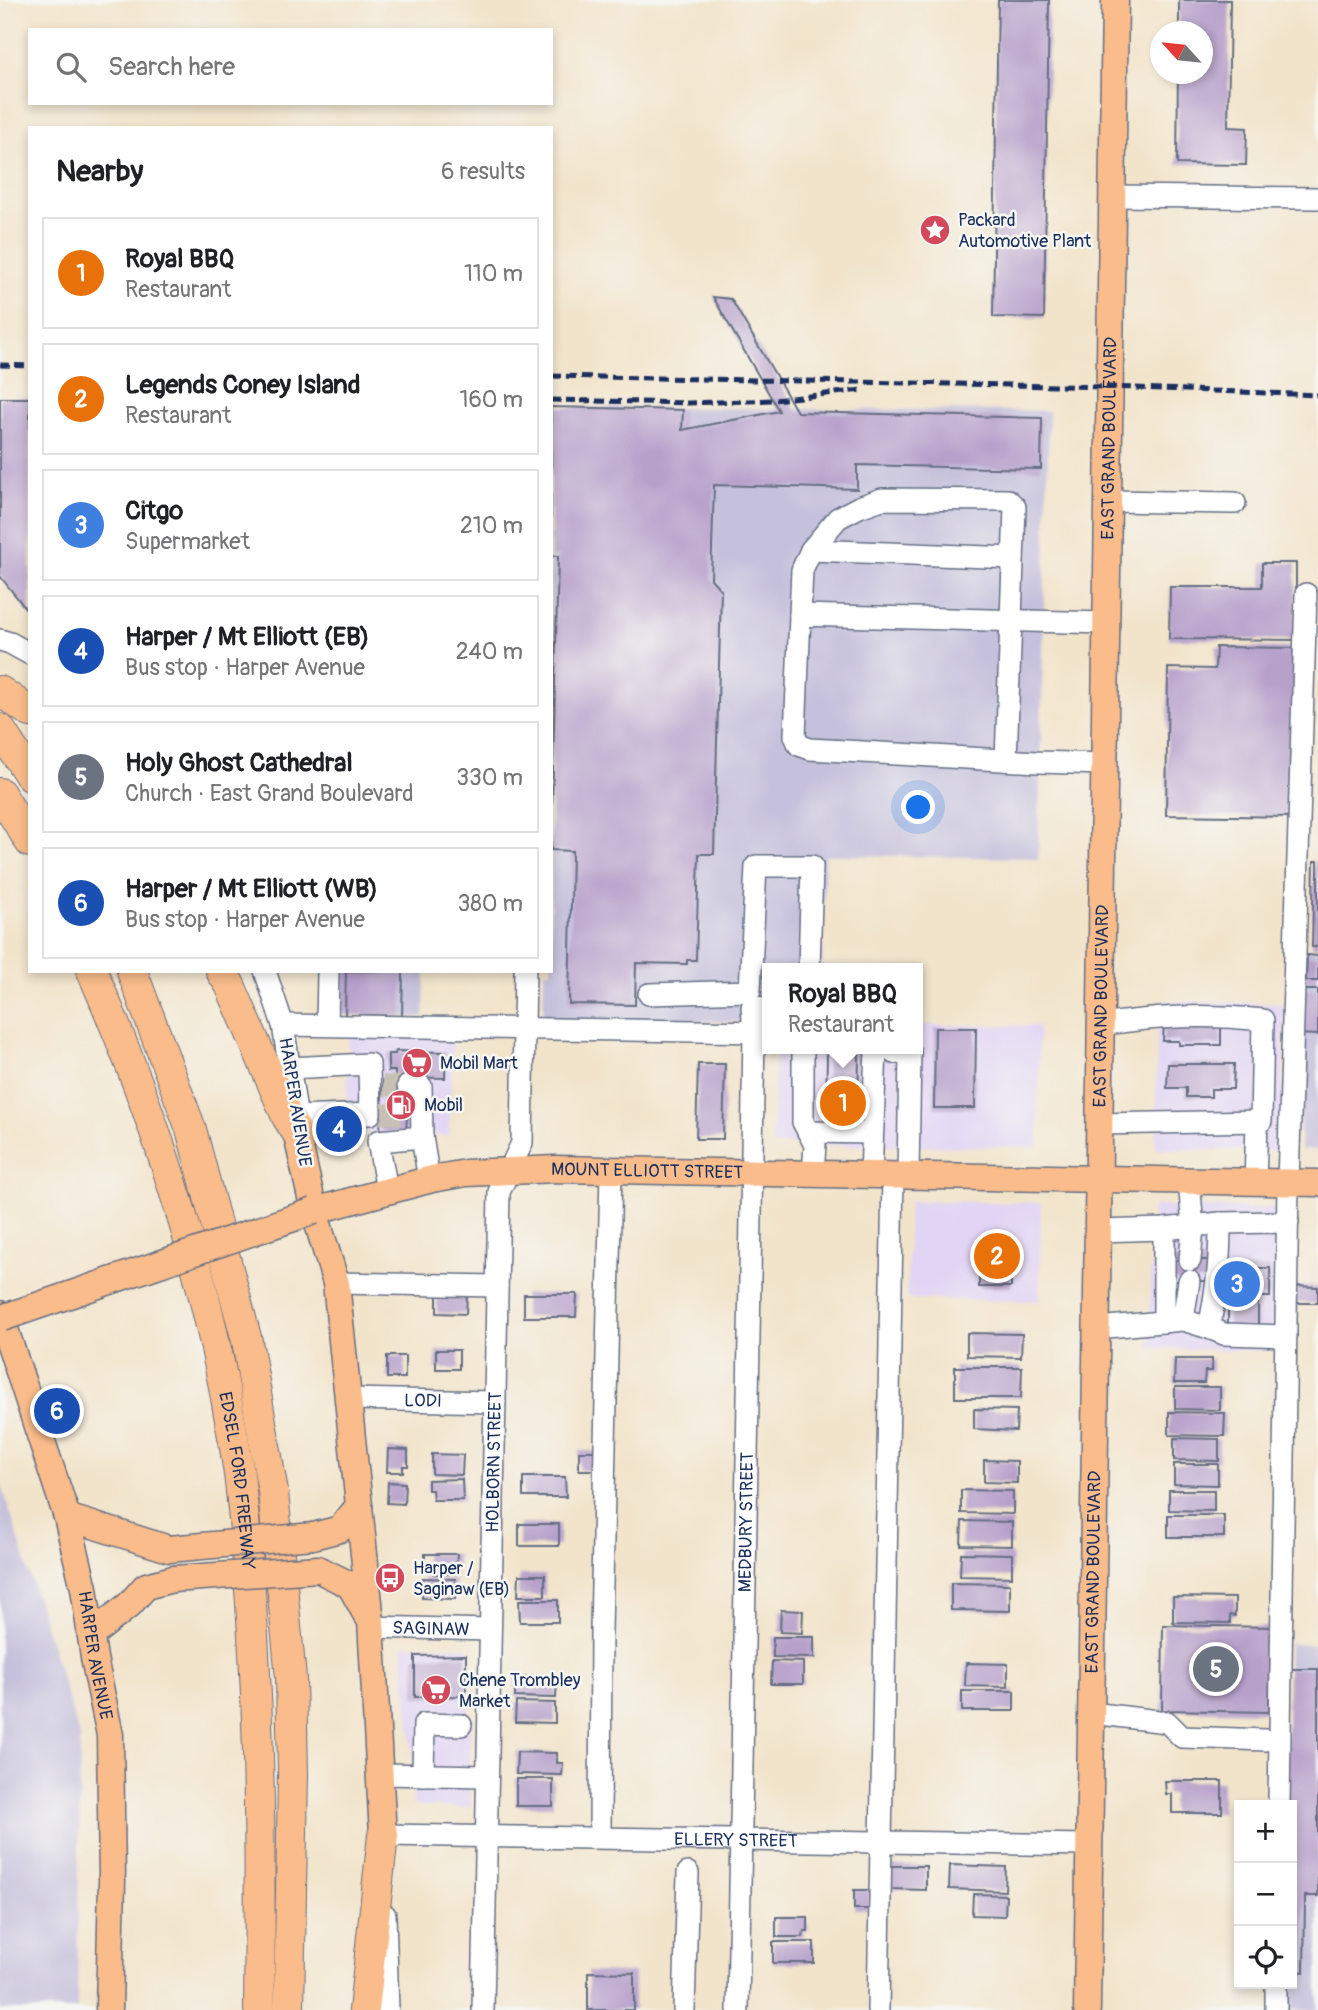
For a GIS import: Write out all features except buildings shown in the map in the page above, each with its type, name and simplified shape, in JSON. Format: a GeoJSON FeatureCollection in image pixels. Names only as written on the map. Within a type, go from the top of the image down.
{"type":"FeatureCollection","features":[{"type":"Feature","properties":{"kind":"highway"},"geometry":{"type":"LineString","coordinates":[[0,691],[28,711]]}},
{"type":"Feature","properties":{"kind":"highway"},"geometry":{"type":"LineString","coordinates":[[0,729],[28,773]]}},
{"type":"Feature","properties":{"kind":"highway"},"geometry":{"type":"LineString","coordinates":[[0,793],[28,839]]}},
{"type":"Feature","properties":{"kind":"highway","name":"EDSEL FORD FREEWAY"},"geometry":{"type":"LineString","coordinates":[[93,973],[170,1171],[211,1324],[238,1469],[256,1667],[259,2010]]}},
{"type":"Feature","properties":{"kind":"highway","name":"EDSEL FORD FREEWAY"},"geometry":{"type":"LineString","coordinates":[[133,973],[191,1129],[247,1341],[273,1492],[291,1678],[293,1773],[289,2010]]}},
{"type":"Feature","properties":{"kind":"highway"},"geometry":{"type":"LineString","coordinates":[[222,973],[230,985],[287,1117],[297,1124]]}},
{"type":"Feature","properties":{"kind":"highway"},"geometry":{"type":"LineString","coordinates":[[364,2010],[383,1835]]}},
{"type":"Feature","properties":{"kind":"main road","name":"EAST GRAND BOULEVARD"},"geometry":{"type":"LineString","coordinates":[[1087,2010],[1115,0]]}},
{"type":"Feature","properties":{"kind":"main road","name":"HARPER AVENUE"},"geometry":{"type":"LineString","coordinates":[[297,1124],[314,1211],[336,1283],[371,1624]]}},
{"type":"Feature","properties":{"kind":"main road","name":"MOUNT ELLIOTT STREET"},"geometry":{"type":"LineString","coordinates":[[1,1317],[314,1211],[387,1190],[466,1173],[555,1169],[1318,1183]]}},
{"type":"Feature","properties":{"kind":"main road","name":"HARPER AVENUE"},"geometry":{"type":"LineString","coordinates":[[1,1317],[67,1517],[84,1588],[90,1635],[110,1735],[112,1881],[109,2010]]}},
{"type":"Feature","properties":{"kind":"main road"},"geometry":{"type":"LineString","coordinates":[[67,1517],[169,1549],[313,1536],[340,1529],[359,1506]]}},
{"type":"Feature","properties":{"kind":"main road"},"geometry":{"type":"LineString","coordinates":[[90,1635],[129,1605],[146,1586],[173,1579],[318,1569],[350,1585],[371,1624],[383,1835]]}},
{"type":"Feature","properties":{"kind":"street"},"geometry":{"type":"LineString","coordinates":[[1114,196],[1318,198]]}},
{"type":"Feature","properties":{"kind":"street"},"geometry":{"type":"LineString","coordinates":[[1006,760],[1015,507],[1008,500],[882,499],[838,518],[811,550],[802,570],[795,736],[799,745],[810,750],[1006,760],[1104,764]]}},
{"type":"Feature","properties":{"kind":"street"},"geometry":{"type":"LineString","coordinates":[[1108,501],[1235,503]]}},
{"type":"Feature","properties":{"kind":"street"},"geometry":{"type":"LineString","coordinates":[[811,550],[1013,558]]}},
{"type":"Feature","properties":{"kind":"street"},"geometry":{"type":"LineString","coordinates":[[1279,1800],[1288,1222],[1306,594]]}},
{"type":"Feature","properties":{"kind":"street"},"geometry":{"type":"LineString","coordinates":[[800,615],[1106,623]]}},
{"type":"Feature","properties":{"kind":"street"},"geometry":{"type":"LineString","coordinates":[[0,640],[28,653]]}},
{"type":"Feature","properties":{"kind":"street"},"geometry":{"type":"LineString","coordinates":[[649,993],[750,990],[756,866],[812,866],[810,963]]}},
{"type":"Feature","properties":{"kind":"street","name":"HARPER AVENUE"},"geometry":{"type":"LineString","coordinates":[[266,973],[283,1025],[297,1124]]}},
{"type":"Feature","properties":{"kind":"street"},"geometry":{"type":"LineString","coordinates":[[327,1025],[328,973]]}},
{"type":"Feature","properties":{"kind":"street","name":"HOLBORN STREET"},"geometry":{"type":"LineString","coordinates":[[483,2010],[499,1192],[522,1143],[525,973]]}},
{"type":"Feature","properties":{"kind":"street","name":"MEDBURY STREET"},"geometry":{"type":"LineString","coordinates":[[738,2010],[751,1172],[761,1032],[752,1007],[762,1008]]}},
{"type":"Feature","properties":{"kind":"street"},"geometry":{"type":"LineString","coordinates":[[1100,1124],[1261,1121],[1263,1020],[1211,1015],[1144,1018],[1101,1026]]}},
{"type":"Feature","properties":{"kind":"street"},"geometry":{"type":"LineString","coordinates":[[283,1025],[761,1032]]}},
{"type":"Feature","properties":{"kind":"street"},"geometry":{"type":"LineString","coordinates":[[803,1054],[803,1122],[815,1149],[813,1174]]}},
{"type":"Feature","properties":{"kind":"street"},"geometry":{"type":"LineString","coordinates":[[876,1054],[872,1133],[891,1175]]}},
{"type":"Feature","properties":{"kind":"street"},"geometry":{"type":"LineString","coordinates":[[878,2010],[891,1175],[909,1054]]}},
{"type":"Feature","properties":{"kind":"street"},"geometry":{"type":"LineString","coordinates":[[288,1068],[369,1064],[377,1086],[377,1141],[387,1190]]}},
{"type":"Feature","properties":{"kind":"street"},"geometry":{"type":"LineString","coordinates":[[408,1086],[421,1086],[414,1114],[422,1137],[429,1180]]}},
{"type":"Feature","properties":{"kind":"street"},"geometry":{"type":"LineString","coordinates":[[297,1124],[375,1114]]}},
{"type":"Feature","properties":{"kind":"street"},"geometry":{"type":"LineString","coordinates":[[1255,1182],[1257,1122]]}},
{"type":"Feature","properties":{"kind":"street"},"geometry":{"type":"LineString","coordinates":[[808,1132],[872,1133]]}},
{"type":"Feature","properties":{"kind":"street"},"geometry":{"type":"LineString","coordinates":[[377,1141],[422,1137]]}},
{"type":"Feature","properties":{"kind":"street"},"geometry":{"type":"LineString","coordinates":[[600,1837],[601,1631],[611,1170]]}},
{"type":"Feature","properties":{"kind":"street"},"geometry":{"type":"LineString","coordinates":[[1173,1321],[1189,1271],[1192,1227],[1189,1181]]}},
{"type":"Feature","properties":{"kind":"street"},"geometry":{"type":"LineString","coordinates":[[1098,1231],[1164,1229],[1220,1223],[1288,1222]]}},
{"type":"Feature","properties":{"kind":"street"},"geometry":{"type":"LineString","coordinates":[[1209,1328],[1218,1285],[1220,1223]]}},
{"type":"Feature","properties":{"kind":"street"},"geometry":{"type":"LineString","coordinates":[[1164,1229],[1173,1321]]}},
{"type":"Feature","properties":{"kind":"street"},"geometry":{"type":"LineString","coordinates":[[336,1283],[497,1286]]}},
{"type":"Feature","properties":{"kind":"street"},"geometry":{"type":"LineString","coordinates":[[1097,1328],[1173,1321],[1209,1328],[1224,1334],[1286,1336]]}},
{"type":"Feature","properties":{"kind":"street","name":"LODI"},"geometry":{"type":"LineString","coordinates":[[349,1399],[495,1402]]}},
{"type":"Feature","properties":{"kind":"street","name":"SAGINAW"},"geometry":{"type":"LineString","coordinates":[[371,1624],[491,1630]]}},
{"type":"Feature","properties":{"kind":"street"},"geometry":{"type":"LineString","coordinates":[[1091,1713],[1167,1722],[1182,1737],[1266,1740]]}},
{"type":"Feature","properties":{"kind":"street"},"geometry":{"type":"LineString","coordinates":[[423,1775],[424,1724],[461,1725]]}},
{"type":"Feature","properties":{"kind":"street"},"geometry":{"type":"LineString","coordinates":[[380,1774],[487,1776]]}},
{"type":"Feature","properties":{"kind":"street"},"geometry":{"type":"LineString","coordinates":[[383,1835],[388,2010]]}},
{"type":"Feature","properties":{"kind":"street","name":"ELLERY STREET"},"geometry":{"type":"LineString","coordinates":[[383,1835],[1089,1845]]}},
{"type":"Feature","properties":{"kind":"street"},"geometry":{"type":"LineString","coordinates":[[684,2010],[688,1873]]}},
{"type":"Feature","properties":{"kind":"street"},"geometry":{"type":"LineString","coordinates":[[1276,1989],[1276,2010]]}},
{"type":"Feature","properties":{"kind":"shaded area"},"geometry":{"type":"Polygon","coordinates":[[[553,407],[1049,411],[1038,860],[825,855],[822,963],[762,963],[762,1022],[543,1020],[544,973],[553,973],[553,407]]]}},
{"type":"Feature","properties":{"kind":"shaded area"},"geometry":{"type":"Polygon","coordinates":[[[1303,950],[1318,950],[1318,1150],[1300,1149],[1303,950]]]}},
{"type":"Feature","properties":{"kind":"shaded area"},"geometry":{"type":"Polygon","coordinates":[[[341,973],[425,973],[424,1017],[340,1015],[341,973]]]}},
{"type":"Feature","properties":{"kind":"shaded area"},"geometry":{"type":"Polygon","coordinates":[[[1157,1001],[1284,1004],[1282,1151],[1156,1149],[1157,1001]]]}},
{"type":"Feature","properties":{"kind":"shaded area"},"geometry":{"type":"Polygon","coordinates":[[[923,1025],[1039,1026],[1038,1147],[772,1145],[775,1054],[923,1054],[923,1025]]]}},
{"type":"Feature","properties":{"kind":"shaded area"},"geometry":{"type":"Polygon","coordinates":[[[349,1033],[453,1036],[449,1136],[346,1132],[349,1033]]]}},
{"type":"Feature","properties":{"kind":"shaded area"},"geometry":{"type":"Polygon","coordinates":[[[909,1201],[1041,1203],[1039,1301],[907,1299],[909,1201]]]}},
{"type":"Feature","properties":{"kind":"shaded area"},"geometry":{"type":"Polygon","coordinates":[[[1153,1206],[1276,1209],[1271,1351],[1149,1348],[1153,1206]]]}},
{"type":"Feature","properties":{"kind":"shaded area"},"geometry":{"type":"Polygon","coordinates":[[[0,1479],[80,1738],[77,2010],[0,2010],[0,1479]]]}},
{"type":"Feature","properties":{"kind":"shaded area"},"geometry":{"type":"Polygon","coordinates":[[[1289,1644],[1318,1645],[1318,2010],[1281,2010],[1282,1989],[1297,1989],[1297,1800],[1286,1800],[1289,1644]]]}},
{"type":"Feature","properties":{"kind":"shaded area"},"geometry":{"type":"Polygon","coordinates":[[[402,1645],[469,1647],[470,1808],[413,1806],[413,1755],[402,1645]]]}},
{"type":"Feature","properties":{"kind":"tunnel"},"geometry":{"type":"LineString","coordinates":[[383,1086],[408,1086]]}},
{"type":"Feature","properties":{"kind":"tunnel"},"geometry":{"type":"LineString","coordinates":[[380,1114],[407,1114]]}},
{"type":"Feature","properties":{"kind":"railway"},"geometry":{"type":"LineString","coordinates":[[0,365],[28,366]]}},
{"type":"Feature","properties":{"kind":"railway"},"geometry":{"type":"LineString","coordinates":[[553,376],[1109,387],[1318,395]]}},
{"type":"Feature","properties":{"kind":"railway"},"geometry":{"type":"LineString","coordinates":[[553,400],[689,403],[774,400],[862,390]]}},
{"type":"Feature","properties":{"kind":"place","name":"Packard Automotive Plant"},"geometry":{"type":"Point","coordinates":[935,230]}},
{"type":"Feature","properties":{"kind":"place","name":"Mobil Mart"},"geometry":{"type":"Point","coordinates":[417,1063]}},
{"type":"Feature","properties":{"kind":"place","name":"Royal BBQ"},"geometry":{"type":"Point","coordinates":[843,1103]}},
{"type":"Feature","properties":{"kind":"place","name":"Mobil"},"geometry":{"type":"Point","coordinates":[401,1105]}},
{"type":"Feature","properties":{"kind":"place","name":"Harper / Mt Elliott (EB)"},"geometry":{"type":"Point","coordinates":[339,1129]}},
{"type":"Feature","properties":{"kind":"place","name":"Legends Coney Island"},"geometry":{"type":"Point","coordinates":[997,1256]}},
{"type":"Feature","properties":{"kind":"place","name":"Citgo"},"geometry":{"type":"Point","coordinates":[1237,1284]}},
{"type":"Feature","properties":{"kind":"place","name":"Harper / Mt Elliott (WB)"},"geometry":{"type":"Point","coordinates":[57,1411]}},
{"type":"Feature","properties":{"kind":"place","name":"Harper / Saginaw (EB)"},"geometry":{"type":"Point","coordinates":[390,1578]}},
{"type":"Feature","properties":{"kind":"place","name":"Holy Ghost Cathedral"},"geometry":{"type":"Point","coordinates":[1216,1669]}},
{"type":"Feature","properties":{"kind":"place","name":"Chene Trombley Market"},"geometry":{"type":"Point","coordinates":[436,1690]}}]}
